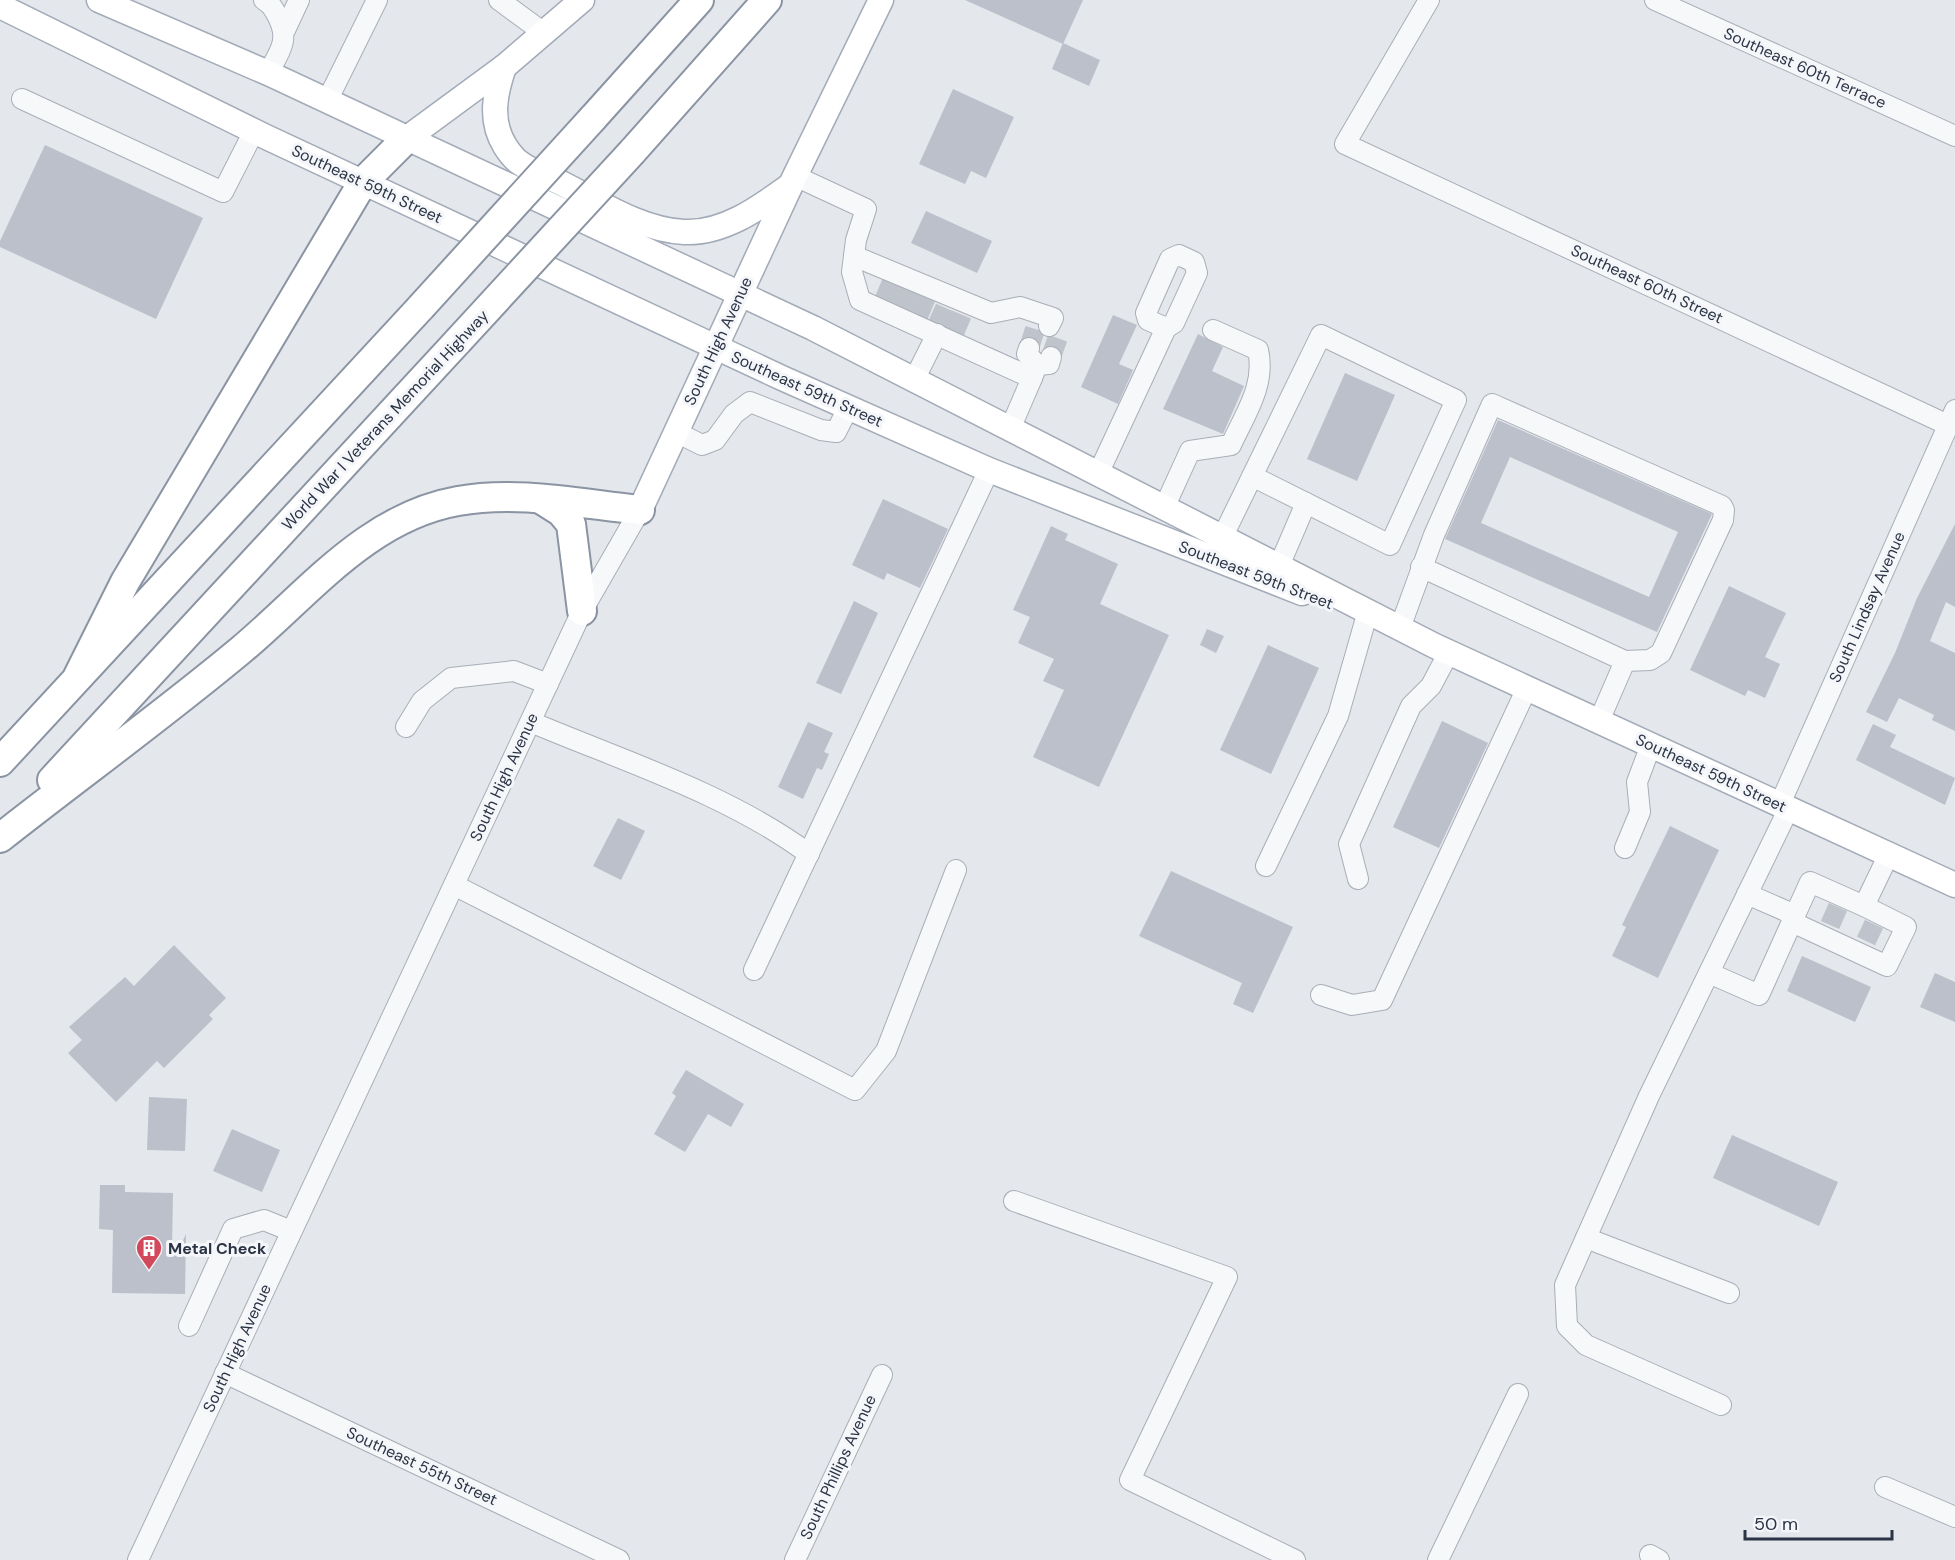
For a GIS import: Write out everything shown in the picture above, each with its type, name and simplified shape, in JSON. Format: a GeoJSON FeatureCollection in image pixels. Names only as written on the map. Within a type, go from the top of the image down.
{"type":"FeatureCollection","features":[{"type":"Feature","properties":{"kind":"highway"},"geometry":{"type":"LineString","coordinates":[[0,762],[421,307],[699,0]]}},
{"type":"Feature","properties":{"kind":"highway","name":"World War I Veterans Memorial Highway"},"geometry":{"type":"LineString","coordinates":[[0,837],[632,152],[767,0]]}},
{"type":"Feature","properties":{"kind":"highway"},"geometry":{"type":"LineString","coordinates":[[78,676],[125,582],[363,182],[406,139]]}},
{"type":"Feature","properties":{"kind":"highway"},"geometry":{"type":"LineString","coordinates":[[0,837],[241,650],[343,557],[389,525],[418,513],[458,501],[496,498],[542,500],[640,510]]}},
{"type":"Feature","properties":{"kind":"highway"},"geometry":{"type":"LineString","coordinates":[[542,500],[561,512],[571,524],[582,611]]}},
{"type":"Feature","properties":{"kind":"main road","name":"Southeast 59th Street"},"geometry":{"type":"LineString","coordinates":[[99,0],[268,72],[738,295],[813,328],[1442,649],[1955,884]]}},
{"type":"Feature","properties":{"kind":"main road"},"geometry":{"type":"LineString","coordinates":[[406,139],[504,67],[582,0]]}},
{"type":"Feature","properties":{"kind":"main road","name":"South High Avenue"},"geometry":{"type":"LineString","coordinates":[[640,510],[738,295],[881,0]]}},
{"type":"Feature","properties":{"kind":"main road","name":"Southeast 59th Street"},"geometry":{"type":"LineString","coordinates":[[0,6],[363,182],[848,408],[989,470],[1442,649]]}},
{"type":"Feature","properties":{"kind":"main road"},"geometry":{"type":"LineString","coordinates":[[504,67],[494,96],[496,122],[505,146],[520,163],[628,216],[659,228],[686,232],[707,230],[752,212],[792,181]]}},
{"type":"Feature","properties":{"kind":"street"},"geometry":{"type":"LineString","coordinates":[[264,0],[270,4],[285,30]]}},
{"type":"Feature","properties":{"kind":"street"},"geometry":{"type":"LineString","coordinates":[[268,72],[282,49],[285,30],[299,0]]}},
{"type":"Feature","properties":{"kind":"street"},"geometry":{"type":"LineString","coordinates":[[327,101],[377,0]]}},
{"type":"Feature","properties":{"kind":"street"},"geometry":{"type":"LineString","coordinates":[[499,0],[544,33]]}},
{"type":"Feature","properties":{"kind":"street","name":"Southeast 60th Street"},"geometry":{"type":"LineString","coordinates":[[1429,0],[1345,144],[1952,418]]}},
{"type":"Feature","properties":{"kind":"street","name":"Southeast 60th Terrace"},"geometry":{"type":"LineString","coordinates":[[1655,0],[1955,136]]}},
{"type":"Feature","properties":{"kind":"street"},"geometry":{"type":"LineString","coordinates":[[21,99],[223,192],[254,130]]}},
{"type":"Feature","properties":{"kind":"street"},"geometry":{"type":"LineString","coordinates":[[792,181],[866,209],[852,272],[860,300],[890,308],[943,333],[1037,362],[1010,429]]}},
{"type":"Feature","properties":{"kind":"street"},"geometry":{"type":"LineString","coordinates":[[854,256],[910,285],[956,305],[991,313],[1020,307],[1053,318],[1048,330]]}},
{"type":"Feature","properties":{"kind":"street"},"geometry":{"type":"LineString","coordinates":[[1098,474],[1166,328]]}},
{"type":"Feature","properties":{"kind":"street"},"geometry":{"type":"LineString","coordinates":[[1164,508],[1190,451],[1232,445],[1260,381],[1261,365],[1258,350],[1214,330]]}},
{"type":"Feature","properties":{"kind":"street"},"geometry":{"type":"LineString","coordinates":[[914,380],[943,333]]}},
{"type":"Feature","properties":{"kind":"street"},"geometry":{"type":"LineString","coordinates":[[1222,537],[1321,335],[1456,400],[1390,545],[1252,476]]}},
{"type":"Feature","properties":{"kind":"street"},"geometry":{"type":"LineString","coordinates":[[675,432],[702,445],[715,440],[734,414],[750,402],[821,430],[836,432],[848,408]]}},
{"type":"Feature","properties":{"kind":"street"},"geometry":{"type":"LineString","coordinates":[[1400,628],[1421,567],[1492,404],[1722,506],[1724,510],[1724,520],[1660,652],[1650,660],[1625,661],[1421,567]]}},
{"type":"Feature","properties":{"kind":"street","name":"South Lindsay Avenue"},"geometry":{"type":"LineString","coordinates":[[1721,1405],[1586,1345],[1567,1326],[1565,1285],[1649,1096],[1747,894],[1952,418]]}},
{"type":"Feature","properties":{"kind":"street"},"geometry":{"type":"LineString","coordinates":[[754,970],[989,470]]}},
{"type":"Feature","properties":{"kind":"street"},"geometry":{"type":"LineString","coordinates":[[1279,566],[1306,503]]}},
{"type":"Feature","properties":{"kind":"street","name":"South High Avenue"},"geometry":{"type":"LineString","coordinates":[[138,1560],[582,611],[640,510]]}},
{"type":"Feature","properties":{"kind":"street"},"geometry":{"type":"LineString","coordinates":[[1266,866],[1338,716],[1366,618]]}},
{"type":"Feature","properties":{"kind":"street"},"geometry":{"type":"LineString","coordinates":[[1358,879],[1349,844],[1411,706],[1431,686],[1442,649]]}},
{"type":"Feature","properties":{"kind":"street"},"geometry":{"type":"LineString","coordinates":[[1599,721],[1625,661]]}},
{"type":"Feature","properties":{"kind":"street"},"geometry":{"type":"LineString","coordinates":[[406,726],[422,701],[451,678],[514,671],[548,684]]}},
{"type":"Feature","properties":{"kind":"street"},"geometry":{"type":"LineString","coordinates":[[1321,995],[1352,1005],[1382,1000],[1527,688]]}},
{"type":"Feature","properties":{"kind":"street"},"geometry":{"type":"LineString","coordinates":[[531,722],[742,812],[783,835],[809,854]]}},
{"type":"Feature","properties":{"kind":"street"},"geometry":{"type":"LineString","coordinates":[[1625,848],[1640,812],[1637,782],[1651,745]]}},
{"type":"Feature","properties":{"kind":"street"},"geometry":{"type":"LineString","coordinates":[[1869,928],[1888,854]]}},
{"type":"Feature","properties":{"kind":"street"},"geometry":{"type":"LineString","coordinates":[[454,885],[855,1090],[886,1051],[956,870]]}},
{"type":"Feature","properties":{"kind":"street"},"geometry":{"type":"LineString","coordinates":[[1709,973],[1759,995],[1810,882],[1841,902],[1869,928]]}},
{"type":"Feature","properties":{"kind":"street"},"geometry":{"type":"LineString","coordinates":[[1747,894],[1793,919],[1827,931],[1869,928]]}},
{"type":"Feature","properties":{"kind":"street"},"geometry":{"type":"LineString","coordinates":[[1014,1201],[1227,1277],[1130,1480],[1294,1560]]}},
{"type":"Feature","properties":{"kind":"street"},"geometry":{"type":"LineString","coordinates":[[189,1326],[233,1229],[264,1220],[291,1231]]}},
{"type":"Feature","properties":{"kind":"street"},"geometry":{"type":"LineString","coordinates":[[1586,1238],[1729,1293]]}},
{"type":"Feature","properties":{"kind":"street","name":"Southeast 55th Street"},"geometry":{"type":"LineString","coordinates":[[225,1373],[619,1560]]}},
{"type":"Feature","properties":{"kind":"street","name":"South Phillips Avenue"},"geometry":{"type":"LineString","coordinates":[[795,1560],[882,1375]]}},
{"type":"Feature","properties":{"kind":"street"},"geometry":{"type":"LineString","coordinates":[[1438,1560],[1518,1394]]}},
{"type":"Feature","properties":{"kind":"street"},"geometry":{"type":"LineString","coordinates":[[1885,1487],[1955,1517]]}},
{"type":"Feature","properties":{"kind":"building"},"geometry":{"type":"Polygon","coordinates":[[[965,0],[1083,0],[1063,44],[965,0]]]}},
{"type":"Feature","properties":{"kind":"building"},"geometry":{"type":"Polygon","coordinates":[[[1063,43],[1100,60],[1089,86],[1052,69],[1063,43]]]}},
{"type":"Feature","properties":{"kind":"building"},"geometry":{"type":"Polygon","coordinates":[[[953,89],[1014,117],[986,178],[971,171],[965,184],[919,164],[953,89]]]}},
{"type":"Feature","properties":{"kind":"building"},"geometry":{"type":"Polygon","coordinates":[[[45,145],[203,218],[156,319],[0,247],[0,241],[45,145]]]}},
{"type":"Feature","properties":{"kind":"building"},"geometry":{"type":"Polygon","coordinates":[[[926,211],[992,241],[977,273],[911,243],[926,211]]]}},
{"type":"Feature","properties":{"kind":"building"},"geometry":{"type":"Polygon","coordinates":[[[1113,315],[1137,325],[1119,364],[1133,370],[1118,404],[1081,387],[1113,315]]]}},
{"type":"Feature","properties":{"kind":"building"},"geometry":{"type":"Polygon","coordinates":[[[1198,334],[1223,347],[1212,371],[1244,386],[1223,434],[1163,409],[1198,334]]]}},
{"type":"Feature","properties":{"kind":"building"},"geometry":{"type":"Polygon","coordinates":[[[1345,373],[1395,395],[1357,481],[1307,459],[1345,373]]]}},
{"type":"Feature","properties":{"kind":"building"},"geometry":{"type":"Polygon","coordinates":[[[1498,420],[1712,514],[1657,632],[1445,539],[1498,420]],[[1510,457],[1481,523],[1649,597],[1678,532],[1510,457]]]}},
{"type":"Feature","properties":{"kind":"building"},"geometry":{"type":"Polygon","coordinates":[[[883,499],[948,529],[920,588],[887,573],[884,580],[852,565],[883,499]]]}},
{"type":"Feature","properties":{"kind":"building"},"geometry":{"type":"Polygon","coordinates":[[[1955,524],[1955,607],[1946,602],[1930,641],[1955,653],[1955,731],[1932,720],[1934,715],[1899,698],[1887,722],[1866,712],[1895,653],[1917,598],[1955,524]]]}},
{"type":"Feature","properties":{"kind":"building"},"geometry":{"type":"Polygon","coordinates":[[[1051,526],[1068,534],[1065,540],[1118,564],[1100,604],[1169,635],[1099,787],[1033,757],[1064,690],[1043,681],[1054,659],[1018,643],[1030,617],[1013,610],[1051,526]]]}},
{"type":"Feature","properties":{"kind":"building"},"geometry":{"type":"Polygon","coordinates":[[[1729,586],[1786,613],[1765,657],[1780,664],[1765,698],[1748,690],[1745,696],[1690,670],[1729,586]]]}},
{"type":"Feature","properties":{"kind":"building"},"geometry":{"type":"Polygon","coordinates":[[[854,601],[878,613],[841,694],[816,683],[854,601]]]}},
{"type":"Feature","properties":{"kind":"building"},"geometry":{"type":"Polygon","coordinates":[[[1207,629],[1224,636],[1216,653],[1200,645],[1207,629]]]}},
{"type":"Feature","properties":{"kind":"building"},"geometry":{"type":"Polygon","coordinates":[[[1268,645],[1319,668],[1271,774],[1220,750],[1268,645]]]}},
{"type":"Feature","properties":{"kind":"building"},"geometry":{"type":"Polygon","coordinates":[[[1442,721],[1488,743],[1439,848],[1393,827],[1442,721]]]}},
{"type":"Feature","properties":{"kind":"building"},"geometry":{"type":"Polygon","coordinates":[[[808,722],[833,733],[824,752],[829,754],[822,770],[817,768],[803,799],[778,787],[808,722]]]}},
{"type":"Feature","properties":{"kind":"building"},"geometry":{"type":"Polygon","coordinates":[[[1873,724],[1896,735],[1890,747],[1955,778],[1945,805],[1856,760],[1873,724]]]}},
{"type":"Feature","properties":{"kind":"building"},"geometry":{"type":"Polygon","coordinates":[[[618,818],[645,831],[621,880],[593,866],[618,818]]]}},
{"type":"Feature","properties":{"kind":"building"},"geometry":{"type":"Polygon","coordinates":[[[1670,826],[1719,850],[1658,978],[1612,956],[1626,927],[1622,925],[1670,826]]]}},
{"type":"Feature","properties":{"kind":"building"},"geometry":{"type":"Polygon","coordinates":[[[1171,871],[1293,927],[1253,1013],[1233,1004],[1242,983],[1139,936],[1171,871]]]}},
{"type":"Feature","properties":{"kind":"building"},"geometry":{"type":"Polygon","coordinates":[[[174,945],[226,998],[209,1015],[213,1019],[164,1068],[157,1061],[116,1102],[68,1053],[82,1040],[69,1027],[125,977],[134,986],[174,945]]]}},
{"type":"Feature","properties":{"kind":"building"},"geometry":{"type":"Polygon","coordinates":[[[1802,956],[1871,987],[1855,1022],[1787,991],[1802,956]]]}},
{"type":"Feature","properties":{"kind":"building"},"geometry":{"type":"Polygon","coordinates":[[[1935,973],[1955,982],[1955,1022],[1920,1007],[1935,973]]]}},
{"type":"Feature","properties":{"kind":"building"},"geometry":{"type":"Polygon","coordinates":[[[686,1070],[744,1104],[731,1127],[708,1114],[685,1152],[654,1134],[676,1096],[672,1093],[686,1070]]]}},
{"type":"Feature","properties":{"kind":"building"},"geometry":{"type":"Polygon","coordinates":[[[149,1097],[187,1099],[185,1151],[147,1150],[149,1097]]]}},
{"type":"Feature","properties":{"kind":"building"},"geometry":{"type":"Polygon","coordinates":[[[232,1129],[280,1150],[262,1192],[213,1171],[232,1129]]]}},
{"type":"Feature","properties":{"kind":"building"},"geometry":{"type":"Polygon","coordinates":[[[1732,1135],[1838,1182],[1819,1226],[1713,1178],[1732,1135]]]}},
{"type":"Feature","properties":{"kind":"building"},"geometry":{"type":"Polygon","coordinates":[[[100,1185],[125,1185],[125,1192],[173,1193],[172,1249],[179,1249],[186,1234],[185,1294],[112,1293],[113,1230],[99,1229],[100,1185]]]}},
{"type":"Feature","properties":{"kind":"tunnel"},"geometry":{"type":"LineString","coordinates":[[884,301],[892,282]]}},
{"type":"Feature","properties":{"kind":"tunnel"},"geometry":{"type":"LineString","coordinates":[[900,308],[908,289]]}},
{"type":"Feature","properties":{"kind":"tunnel"},"geometry":{"type":"LineString","coordinates":[[918,316],[926,297]]}},
{"type":"Feature","properties":{"kind":"tunnel"},"geometry":{"type":"LineString","coordinates":[[937,326],[946,306]]}},
{"type":"Feature","properties":{"kind":"tunnel"},"geometry":{"type":"LineString","coordinates":[[954,333],[962,314]]}},
{"type":"Feature","properties":{"kind":"tunnel"},"geometry":{"type":"LineString","coordinates":[[1029,348],[1036,326]]}},
{"type":"Feature","properties":{"kind":"tunnel"},"geometry":{"type":"LineString","coordinates":[[1051,357],[1058,337]]}},
{"type":"Feature","properties":{"kind":"tunnel"},"geometry":{"type":"LineString","coordinates":[[1830,925],[1838,907]]}},
{"type":"Feature","properties":{"kind":"tunnel"},"geometry":{"type":"LineString","coordinates":[[1866,941],[1874,924]]}},
{"type":"Feature","properties":{"kind":"place","name":"Metal Check"},"geometry":{"type":"Point","coordinates":[149,1271]}}]}
